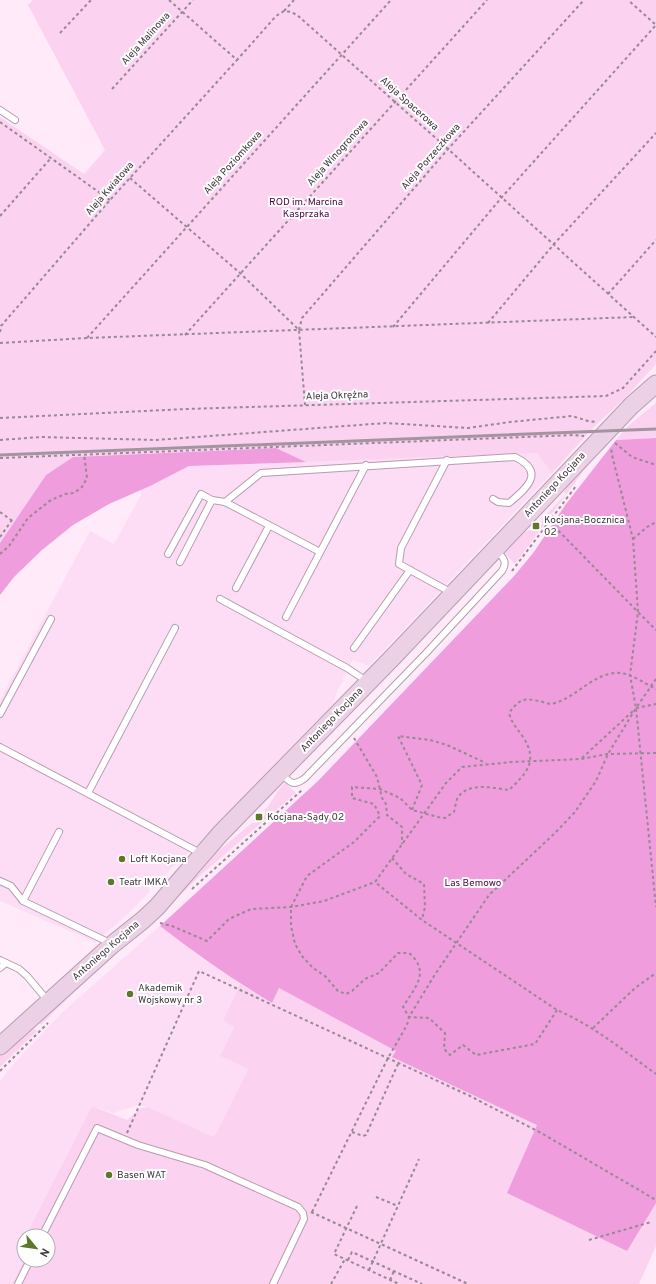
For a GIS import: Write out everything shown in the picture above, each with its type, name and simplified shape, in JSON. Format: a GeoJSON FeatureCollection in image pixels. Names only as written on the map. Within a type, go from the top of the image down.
{"type":"FeatureCollection","features":[{"type":"Feature","properties":{"kind":"street","name":"Antoniego Kocjana"},"geometry":{"type":"LineString","coordinates":[[0,1046],[113,944],[157,907],[202,854],[368,684],[632,405],[656,384]]}},
{"type":"Feature","properties":{"kind":"lane"},"geometry":{"type":"LineString","coordinates":[[0,110],[15,120]]}},
{"type":"Feature","properties":{"kind":"lane"},"geometry":{"type":"LineString","coordinates":[[225,502],[261,473],[447,460],[514,457],[523,461],[528,466],[531,474],[529,483],[525,489],[509,503],[498,502],[493,499]]}},
{"type":"Feature","properties":{"kind":"lane"},"geometry":{"type":"LineString","coordinates":[[447,460],[401,548],[399,564],[453,593]]}},
{"type":"Feature","properties":{"kind":"lane"},"geometry":{"type":"LineString","coordinates":[[286,617],[366,465]]}},
{"type":"Feature","properties":{"kind":"lane"},"geometry":{"type":"LineString","coordinates":[[168,554],[201,494],[212,500],[225,502],[320,552]]}},
{"type":"Feature","properties":{"kind":"lane"},"geometry":{"type":"LineString","coordinates":[[180,562],[212,500]]}},
{"type":"Feature","properties":{"kind":"lane"},"geometry":{"type":"LineString","coordinates":[[236,588],[269,526]]}},
{"type":"Feature","properties":{"kind":"lane"},"geometry":{"type":"LineString","coordinates":[[281,773],[294,784],[305,778],[416,663],[502,571],[505,566],[504,558],[495,549]]}},
{"type":"Feature","properties":{"kind":"lane"},"geometry":{"type":"LineString","coordinates":[[354,648],[410,570]]}},
{"type":"Feature","properties":{"kind":"lane"},"geometry":{"type":"LineString","coordinates":[[220,599],[347,668],[368,684]]}},
{"type":"Feature","properties":{"kind":"lane"},"geometry":{"type":"LineString","coordinates":[[0,714],[51,619]]}},
{"type":"Feature","properties":{"kind":"lane"},"geometry":{"type":"LineString","coordinates":[[88,793],[175,628]]}},
{"type":"Feature","properties":{"kind":"lane"},"geometry":{"type":"LineString","coordinates":[[0,747],[202,854]]}},
{"type":"Feature","properties":{"kind":"lane"},"geometry":{"type":"LineString","coordinates":[[24,901],[59,832]]}},
{"type":"Feature","properties":{"kind":"lane"},"geometry":{"type":"LineString","coordinates":[[0,881],[11,886],[24,901],[113,944]]}},
{"type":"Feature","properties":{"kind":"lane"},"geometry":{"type":"LineString","coordinates":[[0,968],[3,961],[19,969],[27,976],[49,1002]]}},
{"type":"Feature","properties":{"kind":"lane"},"geometry":{"type":"LineString","coordinates":[[46,1228],[97,1128],[124,1140],[153,1150],[205,1165],[298,1207],[303,1213],[304,1219],[273,1284]]}},
{"type":"Feature","properties":{"kind":"lane"},"geometry":{"type":"LineString","coordinates":[[18,1284],[26,1268]]}},
{"type":"Feature","properties":{"kind":"path"},"geometry":{"type":"LineString","coordinates":[[60,34],[91,0]]}},
{"type":"Feature","properties":{"kind":"path"},"geometry":{"type":"LineString","coordinates":[[169,0],[237,60],[276,16],[284,11],[294,0]]}},
{"type":"Feature","properties":{"kind":"path","name":"Aleja Malinowa"},"geometry":{"type":"LineString","coordinates":[[112,89],[193,0]]}},
{"type":"Feature","properties":{"kind":"path","name":"Aleja Poziomkowa"},"geometry":{"type":"LineString","coordinates":[[87,338],[391,0]]}},
{"type":"Feature","properties":{"kind":"path","name":"Aleja Winogronowa"},"geometry":{"type":"LineString","coordinates":[[185,335],[486,0]]}},
{"type":"Feature","properties":{"kind":"path","name":"Aleja Porzeczkowa"},"geometry":{"type":"LineString","coordinates":[[299,330],[302,318],[448,149],[584,0]]}},
{"type":"Feature","properties":{"kind":"path"},"geometry":{"type":"LineString","coordinates":[[393,327],[502,197],[656,25],[628,0]]}},
{"type":"Feature","properties":{"kind":"path","name":"Aleja Spacerowa"},"geometry":{"type":"LineString","coordinates":[[284,11],[291,12],[297,16],[342,55],[502,197],[656,337]]}},
{"type":"Feature","properties":{"kind":"path","name":"Aleja Kwiatowa"},"geometry":{"type":"LineString","coordinates":[[0,332],[1,326],[110,200],[237,60]]}},
{"type":"Feature","properties":{"kind":"path"},"geometry":{"type":"LineString","coordinates":[[0,122],[110,200]]}},
{"type":"Feature","properties":{"kind":"path"},"geometry":{"type":"LineString","coordinates":[[488,323],[554,244],[656,133]]}},
{"type":"Feature","properties":{"kind":"path"},"geometry":{"type":"LineString","coordinates":[[0,216],[51,158]]}},
{"type":"Feature","properties":{"kind":"path"},"geometry":{"type":"LineString","coordinates":[[130,178],[240,273],[299,330],[305,405]]}},
{"type":"Feature","properties":{"kind":"path"},"geometry":{"type":"LineString","coordinates":[[608,294],[656,240]]}},
{"type":"Feature","properties":{"kind":"path"},"geometry":{"type":"LineString","coordinates":[[0,343],[87,338],[634,317]]}},
{"type":"Feature","properties":{"kind":"path","name":"Aleja Okrężna"},"geometry":{"type":"LineString","coordinates":[[0,418],[186,408],[606,396],[623,388],[656,351]]}},
{"type":"Feature","properties":{"kind":"path"},"geometry":{"type":"LineString","coordinates":[[0,440],[41,437],[156,440],[386,423],[468,428],[572,416],[588,421],[603,422]]}},
{"type":"Feature","properties":{"kind":"path"},"geometry":{"type":"LineString","coordinates":[[0,458],[574,435],[589,437]]}},
{"type":"Feature","properties":{"kind":"path"},"geometry":{"type":"LineString","coordinates":[[656,465],[632,456],[611,440],[612,455],[633,539],[638,612],[630,675],[636,708],[656,907]]}},
{"type":"Feature","properties":{"kind":"path"},"geometry":{"type":"LineString","coordinates":[[0,554],[9,546],[28,518],[51,500],[65,494],[74,493],[82,487],[88,478],[84,454]]}},
{"type":"Feature","properties":{"kind":"path"},"geometry":{"type":"LineString","coordinates":[[0,512],[13,521],[0,537]]}},
{"type":"Feature","properties":{"kind":"path"},"geometry":{"type":"LineString","coordinates":[[550,522],[656,630]]}},
{"type":"Feature","properties":{"kind":"path"},"geometry":{"type":"LineString","coordinates":[[633,539],[647,527],[656,522]]}},
{"type":"Feature","properties":{"kind":"path"},"geometry":{"type":"LineString","coordinates":[[409,1017],[403,1007],[419,980],[421,970],[417,960],[409,952],[398,953],[379,973],[365,979],[352,991],[346,994],[338,991],[325,976],[312,968],[302,956],[295,944],[291,907],[307,876],[354,842],[380,816],[374,804],[352,798],[352,788],[380,789],[400,798],[412,810],[445,818],[454,812],[457,800],[462,793],[473,787],[509,790],[523,777],[531,761],[526,743],[512,724],[509,713],[516,704],[528,698],[552,704],[563,701],[598,677],[615,672],[630,675],[656,689]]}},
{"type":"Feature","properties":{"kind":"path"},"geometry":{"type":"LineString","coordinates":[[312,1212],[388,1058],[407,1025],[409,1017],[434,976],[489,895],[575,812],[596,781],[608,754],[636,708],[656,679]]}},
{"type":"Feature","properties":{"kind":"path"},"geometry":{"type":"LineString","coordinates":[[581,759],[636,708],[656,704]]}},
{"type":"Feature","properties":{"kind":"path"},"geometry":{"type":"LineString","coordinates":[[412,810],[422,785],[398,736],[430,740],[447,745],[488,764]]}},
{"type":"Feature","properties":{"kind":"path"},"geometry":{"type":"LineString","coordinates":[[353,737],[377,777],[382,798],[386,804],[387,815],[402,827],[402,844]]}},
{"type":"Feature","properties":{"kind":"path"},"geometry":{"type":"LineString","coordinates":[[155,922],[172,926],[207,941],[229,919],[251,909],[291,907],[324,901],[375,882],[446,783],[462,767],[531,761],[581,759],[608,754],[656,753]]}},
{"type":"Feature","properties":{"kind":"path"},"geometry":{"type":"LineString","coordinates":[[392,858],[406,874],[424,884],[425,907],[422,920]]}},
{"type":"Feature","properties":{"kind":"path"},"geometry":{"type":"LineString","coordinates":[[375,882],[422,920],[557,1010],[594,1028],[656,1074]]}},
{"type":"Feature","properties":{"kind":"path"},"geometry":{"type":"LineString","coordinates":[[124,1140],[199,971],[470,1096],[543,1134],[656,1200]]}},
{"type":"Feature","properties":{"kind":"path"},"geometry":{"type":"LineString","coordinates":[[594,1028],[635,988],[656,973]]}},
{"type":"Feature","properties":{"kind":"path"},"geometry":{"type":"LineString","coordinates":[[409,1017],[429,1018],[440,1028],[445,1033],[444,1049],[450,1055],[463,1045],[476,1055],[535,1044],[557,1010]]}},
{"type":"Feature","properties":{"kind":"path"},"geometry":{"type":"LineString","coordinates":[[352,1132],[363,1136],[366,1135],[398,1064]]}},
{"type":"Feature","properties":{"kind":"path"},"geometry":{"type":"LineString","coordinates":[[369,1270],[419,1159]]}},
{"type":"Feature","properties":{"kind":"path"},"geometry":{"type":"LineString","coordinates":[[376,1197],[398,1206]]}},
{"type":"Feature","properties":{"kind":"path"},"geometry":{"type":"LineString","coordinates":[[357,1206],[334,1254],[399,1284]]}},
{"type":"Feature","properties":{"kind":"path"},"geometry":{"type":"LineString","coordinates":[[303,1213],[312,1212],[328,1221],[468,1284]]}},
{"type":"Feature","properties":{"kind":"path"},"geometry":{"type":"LineString","coordinates":[[589,1240],[651,1222]]}},
{"type":"Feature","properties":{"kind":"path"},"geometry":{"type":"LineString","coordinates":[[348,1260],[352,1252],[422,1284]]}},
{"type":"Feature","properties":{"kind":"path"},"geometry":{"type":"LineString","coordinates":[[331,1284],[345,1259]]}},
{"type":"Feature","properties":{"kind":"path"},"geometry":{"type":"LineString","coordinates":[[390,1280],[394,1271]]}},
{"type":"Feature","properties":{"kind":"shaded area"},"geometry":{"type":"Polygon","coordinates":[[[537,453],[552,473],[369,666],[353,660],[342,679],[344,680],[338,689],[333,704],[201,841],[160,879],[157,879],[149,887],[149,892],[132,910],[95,943],[0,901],[0,700],[90,531],[114,544],[141,495],[141,490],[189,466],[537,453]]]}},
{"type":"Feature","properties":{"kind":"shaded area"},"geometry":{"type":"Polygon","coordinates":[[[160,926],[203,959],[240,984],[223,1021],[234,1027],[220,1056],[248,1069],[214,1137],[148,1107],[139,1105],[113,1113],[92,1106],[30,1228],[16,1228],[16,1268],[20,1268],[12,1284],[0,1284],[0,1081],[17,1060],[63,1012],[160,926]]]}},
{"type":"Feature","properties":{"kind":"green space","name":"ROD im. Marcina Kasprzaka"},"geometry":{"type":"Polygon","coordinates":[[[33,0],[656,0],[656,364],[627,396],[594,427],[552,473],[537,453],[306,462],[275,448],[73,457],[46,475],[0,543],[0,117],[84,174],[105,150],[28,5],[33,0]]]}},
{"type":"Feature","properties":{"kind":"green space"},"geometry":{"type":"Polygon","coordinates":[[[656,403],[656,438],[616,440],[628,426],[656,403]]]}},
{"type":"Feature","properties":{"kind":"green space","name":"Las Bemowo"},"geometry":{"type":"Polygon","coordinates":[[[656,438],[656,1203],[627,1251],[507,1193],[537,1125],[392,1057],[396,1051],[279,988],[272,1003],[187,947],[160,926],[318,781],[515,575],[534,552],[566,504],[616,440],[656,438]]]}},
{"type":"Feature","properties":{"kind":"green space"},"geometry":{"type":"Polygon","coordinates":[[[276,448],[306,462],[189,466],[150,486],[109,504],[73,525],[42,550],[14,577],[0,595],[0,543],[46,475],[73,457],[276,448]]]}},
{"type":"Feature","properties":{"kind":"green space"},"geometry":{"type":"Polygon","coordinates":[[[599,450],[515,564],[504,552],[525,532],[529,530],[534,531],[542,524],[542,519],[566,494],[564,492],[576,471],[599,450]]]}},
{"type":"Feature","properties":{"kind":"green space"},"geometry":{"type":"Polygon","coordinates":[[[285,783],[296,793],[202,874],[159,915],[194,874],[197,876],[218,851],[252,823],[257,823],[265,815],[265,810],[285,783]]]}},
{"type":"Feature","properties":{"kind":"green space"},"geometry":{"type":"Polygon","coordinates":[[[144,928],[41,1025],[39,1023],[40,1019],[144,928]]]}},
{"type":"Feature","properties":{"kind":"green space"},"geometry":{"type":"Polygon","coordinates":[[[240,984],[272,1003],[279,988],[393,1049],[578,1116],[656,1148],[656,1246],[639,1284],[12,1284],[20,1268],[56,1268],[56,1228],[30,1228],[92,1106],[127,1120],[141,1108],[148,1107],[214,1137],[248,1069],[220,1056],[234,1027],[223,1021],[240,984]]]}},
{"type":"Feature","properties":{"kind":"green space"},"geometry":{"type":"Polygon","coordinates":[[[32,1027],[37,1031],[0,1067],[0,1054],[32,1027]]]}},
{"type":"Feature","properties":{"kind":"railway"},"geometry":{"type":"LineString","coordinates":[[0,455],[656,429]]}},
{"type":"Feature","properties":{"kind":"place","name":"Kocjana-Bocznica 02"},"geometry":{"type":"Point","coordinates":[536,526]}},
{"type":"Feature","properties":{"kind":"place","name":"Kocjana-Sądy 02"},"geometry":{"type":"Point","coordinates":[259,817]}},
{"type":"Feature","properties":{"kind":"place","name":"Loft Kocjana"},"geometry":{"type":"Point","coordinates":[122,859]}},
{"type":"Feature","properties":{"kind":"place","name":"Teatr IMKA"},"geometry":{"type":"Point","coordinates":[111,882]}},
{"type":"Feature","properties":{"kind":"place","name":"Akademik Wojskowy nr 3"},"geometry":{"type":"Point","coordinates":[130,994]}},
{"type":"Feature","properties":{"kind":"place","name":"Basen WAT"},"geometry":{"type":"Point","coordinates":[109,1175]}}]}
